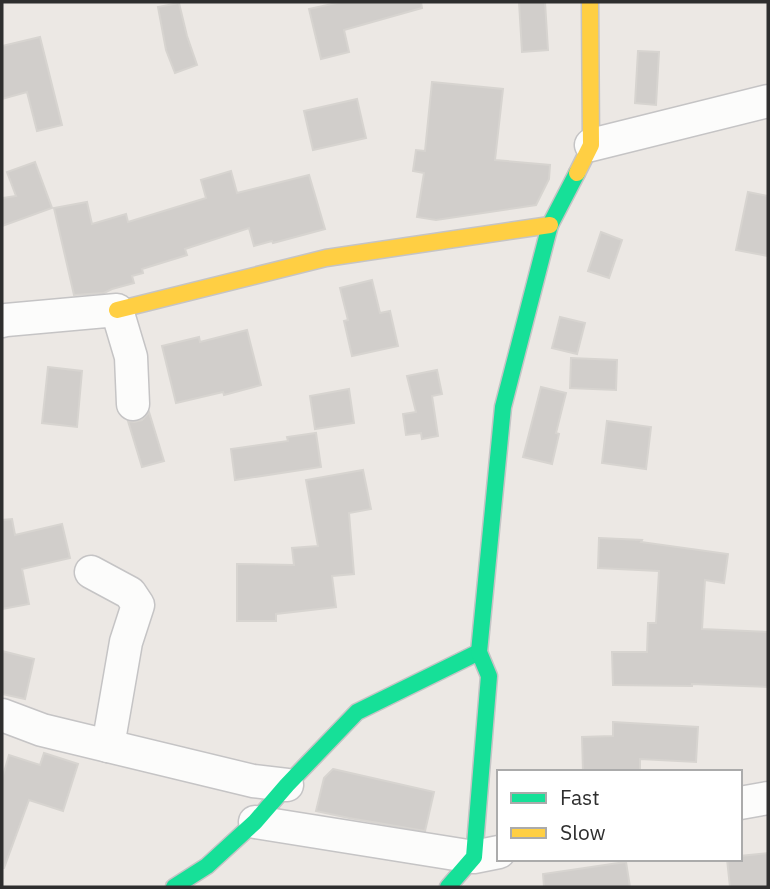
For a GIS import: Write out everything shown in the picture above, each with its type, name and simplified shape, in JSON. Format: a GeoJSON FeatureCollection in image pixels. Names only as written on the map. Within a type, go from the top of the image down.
{"type":"FeatureCollection","features":[{"type":"Feature","properties":{"kind":"street"},"geometry":{"type":"LineString","coordinates":[[448,887],[486,855],[489,676],[479,652],[503,407],[550,225],[591,145],[590,2]]}},
{"type":"Feature","properties":{"kind":"street"},"geometry":{"type":"LineString","coordinates":[[591,145],[768,101]]}},
{"type":"Feature","properties":{"kind":"street"},"geometry":{"type":"LineString","coordinates":[[2,321],[117,310],[326,258],[550,225]]}},
{"type":"Feature","properties":{"kind":"street"},"geometry":{"type":"LineString","coordinates":[[117,310],[131,357],[133,404]]}},
{"type":"Feature","properties":{"kind":"street"},"geometry":{"type":"LineString","coordinates":[[91,572],[130,593],[138,605],[126,642],[108,746]]}},
{"type":"Feature","properties":{"kind":"street"},"geometry":{"type":"LineString","coordinates":[[174,887],[207,866],[255,822],[357,712],[479,652]]}},
{"type":"Feature","properties":{"kind":"street"},"geometry":{"type":"LineString","coordinates":[[2,715],[42,730],[253,781],[287,785]]}},
{"type":"Feature","properties":{"kind":"street"},"geometry":{"type":"LineString","coordinates":[[742,803],[768,798]]}},
{"type":"Feature","properties":{"kind":"street"},"geometry":{"type":"LineString","coordinates":[[255,822],[486,855]]}},
{"type":"Feature","properties":{"kind":"building"},"geometry":{"type":"Polygon","coordinates":[[[341,2],[421,2],[422,8],[344,30],[349,52],[321,59],[309,9],[341,2]]]}},
{"type":"Feature","properties":{"kind":"building"},"geometry":{"type":"Polygon","coordinates":[[[519,2],[545,2],[548,50],[522,52],[519,2]]]}},
{"type":"Feature","properties":{"kind":"building"},"geometry":{"type":"Polygon","coordinates":[[[179,3],[197,65],[175,73],[166,50],[158,7],[179,3]]]}},
{"type":"Feature","properties":{"kind":"building"},"geometry":{"type":"Polygon","coordinates":[[[40,37],[62,125],[37,131],[27,92],[2,99],[2,46],[40,37]]]}},
{"type":"Feature","properties":{"kind":"building"},"geometry":{"type":"Polygon","coordinates":[[[638,51],[659,52],[656,105],[635,103],[638,51]]]}},
{"type":"Feature","properties":{"kind":"building"},"geometry":{"type":"Polygon","coordinates":[[[432,82],[503,89],[495,160],[550,165],[549,179],[536,205],[436,220],[417,217],[424,173],[413,171],[416,150],[425,151],[432,82]]]}},
{"type":"Feature","properties":{"kind":"building"},"geometry":{"type":"Polygon","coordinates":[[[357,99],[366,138],[313,150],[304,111],[357,99]]]}},
{"type":"Feature","properties":{"kind":"building"},"geometry":{"type":"Polygon","coordinates":[[[35,162],[52,208],[2,226],[2,198],[16,196],[7,172],[35,162]]]}},
{"type":"Feature","properties":{"kind":"building"},"geometry":{"type":"Polygon","coordinates":[[[231,171],[237,193],[309,175],[325,229],[254,246],[249,228],[185,249],[187,255],[142,269],[143,273],[132,276],[134,283],[104,293],[74,295],[54,208],[87,202],[92,224],[126,214],[128,222],[206,198],[201,180],[231,171]]]}},
{"type":"Feature","properties":{"kind":"building"},"geometry":{"type":"Polygon","coordinates":[[[748,192],[768,196],[768,256],[736,250],[748,192]]]}},
{"type":"Feature","properties":{"kind":"building"},"geometry":{"type":"Polygon","coordinates":[[[601,232],[622,240],[609,278],[588,271],[601,232]]]}},
{"type":"Feature","properties":{"kind":"building"},"geometry":{"type":"Polygon","coordinates":[[[372,280],[380,313],[390,311],[398,346],[352,356],[344,321],[348,320],[340,288],[372,280]]]}},
{"type":"Feature","properties":{"kind":"building"},"geometry":{"type":"Polygon","coordinates":[[[560,317],[585,323],[577,354],[552,348],[560,317]]]}},
{"type":"Feature","properties":{"kind":"building"},"geometry":{"type":"Polygon","coordinates":[[[247,330],[261,385],[224,395],[223,392],[176,403],[162,346],[199,337],[200,342],[247,330]]]}},
{"type":"Feature","properties":{"kind":"building"},"geometry":{"type":"Polygon","coordinates":[[[571,358],[617,360],[616,390],[570,388],[571,358]]]}},
{"type":"Feature","properties":{"kind":"building"},"geometry":{"type":"Polygon","coordinates":[[[48,367],[82,371],[77,427],[42,423],[48,367]]]}},
{"type":"Feature","properties":{"kind":"building"},"geometry":{"type":"Polygon","coordinates":[[[437,370],[442,394],[432,396],[438,436],[422,439],[421,433],[406,435],[403,414],[416,412],[407,376],[437,370]]]}},
{"type":"Feature","properties":{"kind":"building"},"geometry":{"type":"Polygon","coordinates":[[[541,387],[566,393],[552,464],[523,457],[541,387]]]}},
{"type":"Feature","properties":{"kind":"building"},"geometry":{"type":"Polygon","coordinates":[[[349,389],[354,423],[315,429],[310,396],[349,389]]]}},
{"type":"Feature","properties":{"kind":"building"},"geometry":{"type":"Polygon","coordinates":[[[149,412],[164,461],[142,467],[128,421],[142,420],[149,412]]]}},
{"type":"Feature","properties":{"kind":"building"},"geometry":{"type":"Polygon","coordinates":[[[607,421],[651,427],[646,469],[602,463],[607,421]]]}},
{"type":"Feature","properties":{"kind":"building"},"geometry":{"type":"Polygon","coordinates":[[[316,433],[321,467],[235,480],[231,449],[288,441],[287,437],[316,433]]]}},
{"type":"Feature","properties":{"kind":"building"},"geometry":{"type":"Polygon","coordinates":[[[363,470],[371,509],[349,513],[354,574],[332,576],[336,607],[276,614],[276,621],[237,621],[237,564],[294,565],[292,548],[318,546],[306,480],[363,470]]]}},
{"type":"Feature","properties":{"kind":"building"},"geometry":{"type":"Polygon","coordinates":[[[12,519],[15,535],[62,524],[70,558],[22,569],[29,604],[2,609],[2,520],[12,519]]]}},
{"type":"Feature","properties":{"kind":"building"},"geometry":{"type":"Polygon","coordinates":[[[599,538],[642,540],[641,542],[728,554],[724,583],[705,580],[702,629],[768,632],[768,687],[613,685],[612,652],[647,652],[648,623],[656,623],[659,571],[598,568],[599,538]]]}},
{"type":"Feature","properties":{"kind":"building"},"geometry":{"type":"Polygon","coordinates":[[[2,651],[34,659],[25,699],[2,694],[2,651]]]}},
{"type":"Feature","properties":{"kind":"building"},"geometry":{"type":"Polygon","coordinates":[[[613,722],[698,727],[696,762],[640,759],[640,770],[583,770],[582,737],[613,736],[613,722]]]}},
{"type":"Feature","properties":{"kind":"building"},"geometry":{"type":"Polygon","coordinates":[[[44,753],[78,764],[63,811],[29,800],[2,868],[2,779],[9,755],[40,765],[44,753]]]}},
{"type":"Feature","properties":{"kind":"building"},"geometry":{"type":"Polygon","coordinates":[[[333,769],[434,792],[425,831],[316,811],[324,778],[333,769]]]}},
{"type":"Feature","properties":{"kind":"building"},"geometry":{"type":"Polygon","coordinates":[[[768,853],[768,887],[730,887],[727,861],[742,861],[742,856],[768,853]]]}},
{"type":"Feature","properties":{"kind":"building"},"geometry":{"type":"Polygon","coordinates":[[[626,862],[630,887],[544,887],[543,874],[626,862]]]}},
{"type":"Feature","properties":{"kind":"traffic: fast"},"geometry":{"type":"LineString","coordinates":[[448,887],[474,857],[489,676],[479,652],[503,407],[550,225],[577,173]]}},
{"type":"Feature","properties":{"kind":"traffic: fast"},"geometry":{"type":"LineString","coordinates":[[174,887],[207,866],[255,822],[357,712],[479,652]]}},
{"type":"Feature","properties":{"kind":"traffic: slow"},"geometry":{"type":"LineString","coordinates":[[577,173],[591,145],[590,2]]}},
{"type":"Feature","properties":{"kind":"traffic: slow"},"geometry":{"type":"LineString","coordinates":[[117,310],[326,258],[550,225]]}}]}
